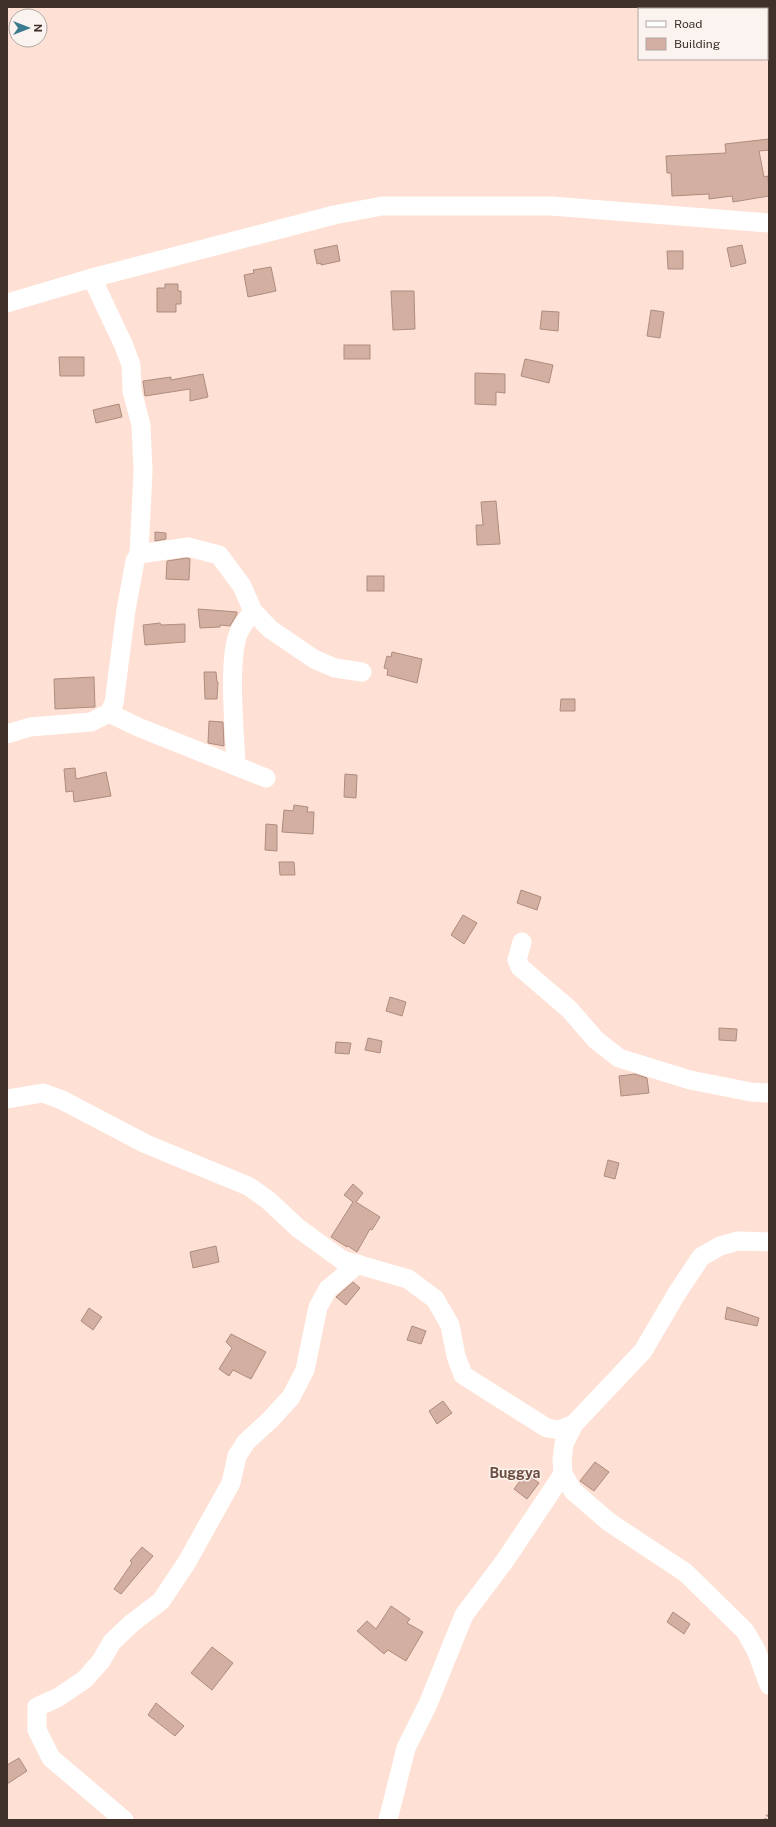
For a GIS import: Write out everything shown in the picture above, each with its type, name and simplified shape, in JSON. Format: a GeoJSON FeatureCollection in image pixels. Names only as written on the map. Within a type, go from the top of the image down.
{"type":"FeatureCollection","features":[{"type":"Feature","properties":{"kind":"street"},"geometry":{"type":"LineString","coordinates":[[7,303],[92,278],[334,215],[382,206],[551,206],[769,223]]}},
{"type":"Feature","properties":{"kind":"street"},"geometry":{"type":"LineString","coordinates":[[7,734],[30,727],[91,722],[109,713],[114,703],[126,610],[135,561],[139,554],[143,471],[141,425],[132,391],[131,365],[124,346],[92,278]]}},
{"type":"Feature","properties":{"kind":"street"},"geometry":{"type":"LineString","coordinates":[[139,554],[188,547],[219,555],[228,565],[242,586],[253,611],[270,629],[314,659],[335,668],[362,672]]}},
{"type":"Feature","properties":{"kind":"street"},"geometry":{"type":"LineString","coordinates":[[236,766],[233,692],[234,657],[239,632],[253,611]]}},
{"type":"Feature","properties":{"kind":"street"},"geometry":{"type":"LineString","coordinates":[[109,713],[138,727],[266,778]]}},
{"type":"Feature","properties":{"kind":"street"},"geometry":{"type":"LineString","coordinates":[[522,942],[517,960],[520,967],[569,1009],[596,1040],[619,1058],[690,1080],[750,1092],[769,1093]]}},
{"type":"Feature","properties":{"kind":"street"},"geometry":{"type":"LineString","coordinates":[[7,1099],[43,1094],[62,1100],[146,1144],[248,1186],[268,1200],[298,1228],[342,1260],[408,1279],[434,1299],[450,1325],[456,1356],[464,1375],[547,1428],[559,1430],[574,1424]]}},
{"type":"Feature","properties":{"kind":"street"},"geometry":{"type":"LineString","coordinates":[[388,1820],[406,1748],[428,1704],[464,1615],[504,1562],[563,1474],[564,1444],[574,1424],[643,1351],[677,1293],[701,1257],[720,1246],[738,1241],[769,1242]]}},
{"type":"Feature","properties":{"kind":"street"},"geometry":{"type":"LineString","coordinates":[[124,1820],[51,1758],[37,1730],[37,1707],[58,1697],[85,1679],[100,1661],[112,1642],[132,1623],[161,1601],[187,1562],[230,1483],[237,1456],[246,1442],[292,1397],[305,1370],[318,1307],[328,1289],[358,1264]]}},
{"type":"Feature","properties":{"kind":"street"},"geometry":{"type":"LineString","coordinates":[[563,1474],[573,1491],[609,1522],[686,1573],[745,1631],[756,1650],[769,1685]]}},
{"type":"Feature","properties":{"kind":"path"},"geometry":{"type":"LineString","coordinates":[[765,1820],[769,1812]]}},
{"type":"Feature","properties":{"kind":"building"},"geometry":{"type":"Polygon","coordinates":[[[769,139],[769,150],[759,151],[764,177],[768,176],[769,196],[733,202],[732,196],[709,199],[709,194],[672,196],[671,173],[667,173],[666,156],[726,153],[725,144],[769,139]]]}},
{"type":"Feature","properties":{"kind":"building"},"geometry":{"type":"Polygon","coordinates":[[[337,245],[340,261],[321,265],[321,263],[317,264],[314,250],[337,245]]]}},
{"type":"Feature","properties":{"kind":"building"},"geometry":{"type":"Polygon","coordinates":[[[742,245],[746,263],[731,267],[727,248],[742,245]]]}},
{"type":"Feature","properties":{"kind":"building"},"geometry":{"type":"Polygon","coordinates":[[[667,251],[683,251],[683,269],[668,269],[667,251]]]}},
{"type":"Feature","properties":{"kind":"building"},"geometry":{"type":"Polygon","coordinates":[[[271,267],[276,291],[248,297],[244,275],[254,273],[253,270],[271,267]]]}},
{"type":"Feature","properties":{"kind":"building"},"geometry":{"type":"Polygon","coordinates":[[[165,284],[178,284],[178,291],[181,291],[181,304],[176,304],[176,312],[157,312],[157,288],[165,288],[165,284]]]}},
{"type":"Feature","properties":{"kind":"building"},"geometry":{"type":"Polygon","coordinates":[[[391,291],[414,291],[415,329],[393,330],[391,291]]]}},
{"type":"Feature","properties":{"kind":"building"},"geometry":{"type":"Polygon","coordinates":[[[651,310],[664,312],[660,338],[647,336],[651,310]]]}},
{"type":"Feature","properties":{"kind":"building"},"geometry":{"type":"Polygon","coordinates":[[[542,311],[559,312],[558,331],[540,329],[542,311]]]}},
{"type":"Feature","properties":{"kind":"building"},"geometry":{"type":"Polygon","coordinates":[[[344,345],[370,345],[370,359],[344,359],[344,345]]]}},
{"type":"Feature","properties":{"kind":"building"},"geometry":{"type":"Polygon","coordinates":[[[59,357],[84,357],[84,376],[60,376],[59,357]]]}},
{"type":"Feature","properties":{"kind":"building"},"geometry":{"type":"Polygon","coordinates":[[[525,359],[553,365],[549,383],[521,376],[525,359]]]}},
{"type":"Feature","properties":{"kind":"building"},"geometry":{"type":"Polygon","coordinates":[[[475,373],[505,374],[505,393],[496,392],[496,405],[475,404],[475,373]]]}},
{"type":"Feature","properties":{"kind":"building"},"geometry":{"type":"Polygon","coordinates":[[[203,374],[208,397],[190,401],[190,389],[145,396],[143,381],[171,377],[171,380],[203,374]]]}},
{"type":"Feature","properties":{"kind":"building"},"geometry":{"type":"Polygon","coordinates":[[[119,404],[122,417],[96,423],[93,410],[119,404]]]}},
{"type":"Feature","properties":{"kind":"building"},"geometry":{"type":"Polygon","coordinates":[[[496,501],[500,544],[477,545],[476,525],[483,525],[481,502],[496,501]]]}},
{"type":"Feature","properties":{"kind":"building"},"geometry":{"type":"Polygon","coordinates":[[[155,532],[166,533],[166,539],[155,541],[155,532]]]}},
{"type":"Feature","properties":{"kind":"building"},"geometry":{"type":"Polygon","coordinates":[[[187,558],[190,559],[189,580],[166,579],[167,561],[187,558]]]}},
{"type":"Feature","properties":{"kind":"building"},"geometry":{"type":"Polygon","coordinates":[[[367,576],[384,576],[384,591],[367,591],[367,576]]]}},
{"type":"Feature","properties":{"kind":"building"},"geometry":{"type":"Polygon","coordinates":[[[198,609],[237,612],[237,614],[230,626],[220,625],[220,627],[200,628],[198,609]]]}},
{"type":"Feature","properties":{"kind":"building"},"geometry":{"type":"Polygon","coordinates":[[[160,623],[161,625],[185,624],[185,642],[145,645],[143,625],[160,623]]]}},
{"type":"Feature","properties":{"kind":"building"},"geometry":{"type":"Polygon","coordinates":[[[392,652],[422,659],[417,683],[387,675],[388,669],[384,668],[387,656],[391,657],[392,652]]]}},
{"type":"Feature","properties":{"kind":"building"},"geometry":{"type":"Polygon","coordinates":[[[204,672],[216,672],[218,682],[217,699],[205,699],[204,672]]]}},
{"type":"Feature","properties":{"kind":"building"},"geometry":{"type":"Polygon","coordinates":[[[94,677],[95,707],[55,709],[54,679],[94,677]]]}},
{"type":"Feature","properties":{"kind":"building"},"geometry":{"type":"Polygon","coordinates":[[[561,699],[575,699],[575,711],[560,711],[561,699]]]}},
{"type":"Feature","properties":{"kind":"building"},"geometry":{"type":"Polygon","coordinates":[[[209,721],[223,722],[224,746],[208,743],[209,721]]]}},
{"type":"Feature","properties":{"kind":"building"},"geometry":{"type":"Polygon","coordinates":[[[75,768],[76,779],[106,772],[111,796],[74,802],[73,791],[66,792],[64,769],[75,768]]]}},
{"type":"Feature","properties":{"kind":"building"},"geometry":{"type":"Polygon","coordinates":[[[345,774],[357,775],[356,798],[344,797],[345,774]]]}},
{"type":"Feature","properties":{"kind":"building"},"geometry":{"type":"Polygon","coordinates":[[[294,805],[308,807],[307,812],[314,812],[313,834],[282,832],[284,810],[293,811],[294,805]]]}},
{"type":"Feature","properties":{"kind":"building"},"geometry":{"type":"Polygon","coordinates":[[[266,824],[277,825],[277,851],[265,850],[266,824]]]}},
{"type":"Feature","properties":{"kind":"building"},"geometry":{"type":"Polygon","coordinates":[[[279,862],[294,862],[295,875],[280,875],[279,862]]]}},
{"type":"Feature","properties":{"kind":"building"},"geometry":{"type":"Polygon","coordinates":[[[521,890],[541,897],[537,910],[517,903],[521,890]]]}},
{"type":"Feature","properties":{"kind":"building"},"geometry":{"type":"Polygon","coordinates":[[[463,915],[477,923],[464,944],[451,935],[463,915]]]}},
{"type":"Feature","properties":{"kind":"building"},"geometry":{"type":"Polygon","coordinates":[[[390,997],[406,1002],[402,1016],[386,1011],[390,997]]]}},
{"type":"Feature","properties":{"kind":"building"},"geometry":{"type":"Polygon","coordinates":[[[719,1028],[737,1029],[736,1041],[719,1040],[719,1028]]]}},
{"type":"Feature","properties":{"kind":"building"},"geometry":{"type":"Polygon","coordinates":[[[368,1038],[382,1041],[380,1053],[365,1050],[368,1038]]]}},
{"type":"Feature","properties":{"kind":"building"},"geometry":{"type":"Polygon","coordinates":[[[336,1042],[351,1043],[349,1054],[335,1053],[336,1042]]]}},
{"type":"Feature","properties":{"kind":"building"},"geometry":{"type":"Polygon","coordinates":[[[635,1074],[647,1078],[649,1093],[621,1096],[619,1076],[635,1074]]]}},
{"type":"Feature","properties":{"kind":"building"},"geometry":{"type":"Polygon","coordinates":[[[608,1160],[619,1163],[615,1179],[604,1176],[608,1160]]]}},
{"type":"Feature","properties":{"kind":"building"},"geometry":{"type":"Polygon","coordinates":[[[353,1184],[363,1193],[356,1202],[380,1217],[372,1230],[370,1229],[357,1252],[331,1237],[353,1202],[344,1195],[353,1184]]]}},
{"type":"Feature","properties":{"kind":"building"},"geometry":{"type":"Polygon","coordinates":[[[216,1246],[219,1262],[193,1268],[190,1252],[216,1246]]]}},
{"type":"Feature","properties":{"kind":"building"},"geometry":{"type":"Polygon","coordinates":[[[353,1282],[360,1288],[346,1305],[336,1297],[353,1282]]]}},
{"type":"Feature","properties":{"kind":"building"},"geometry":{"type":"Polygon","coordinates":[[[727,1307],[759,1318],[757,1326],[725,1319],[727,1307]]]}},
{"type":"Feature","properties":{"kind":"building"},"geometry":{"type":"Polygon","coordinates":[[[89,1308],[102,1317],[93,1330],[81,1321],[89,1308]]]}},
{"type":"Feature","properties":{"kind":"building"},"geometry":{"type":"Polygon","coordinates":[[[412,1326],[426,1331],[421,1344],[407,1340],[412,1326]]]}},
{"type":"Feature","properties":{"kind":"building"},"geometry":{"type":"Polygon","coordinates":[[[231,1334],[266,1352],[251,1379],[233,1370],[229,1376],[219,1369],[232,1348],[226,1342],[231,1334]]]}},
{"type":"Feature","properties":{"kind":"building"},"geometry":{"type":"Polygon","coordinates":[[[443,1401],[452,1413],[437,1424],[429,1411],[443,1401]]]}},
{"type":"Feature","properties":{"kind":"building"},"geometry":{"type":"Polygon","coordinates":[[[595,1462],[609,1472],[594,1491],[580,1481],[595,1462]]]}},
{"type":"Feature","properties":{"kind":"building"},"geometry":{"type":"Polygon","coordinates":[[[526,1473],[539,1483],[527,1499],[514,1489],[526,1473]]]}},
{"type":"Feature","properties":{"kind":"building"},"geometry":{"type":"Polygon","coordinates":[[[142,1547],[153,1556],[121,1594],[114,1589],[132,1563],[130,1561],[142,1547]]]}},
{"type":"Feature","properties":{"kind":"building"},"geometry":{"type":"Polygon","coordinates":[[[391,1606],[410,1619],[407,1623],[423,1632],[406,1661],[388,1650],[384,1654],[357,1631],[367,1621],[376,1629],[391,1606]]]}},
{"type":"Feature","properties":{"kind":"building"},"geometry":{"type":"Polygon","coordinates":[[[673,1612],[690,1624],[684,1634],[667,1622],[673,1612]]]}},
{"type":"Feature","properties":{"kind":"building"},"geometry":{"type":"Polygon","coordinates":[[[212,1647],[233,1663],[212,1690],[191,1673],[212,1647]]]}},
{"type":"Feature","properties":{"kind":"building"},"geometry":{"type":"Polygon","coordinates":[[[156,1703],[184,1726],[175,1736],[148,1715],[156,1703]]]}},
{"type":"Feature","properties":{"kind":"building"},"geometry":{"type":"Polygon","coordinates":[[[19,1758],[27,1771],[7,1784],[7,1765],[19,1758]]]}},
{"type":"Feature","properties":{"kind":"district","name":"Buggya"},"geometry":{"type":"Point","coordinates":[515,1473]}}]}
